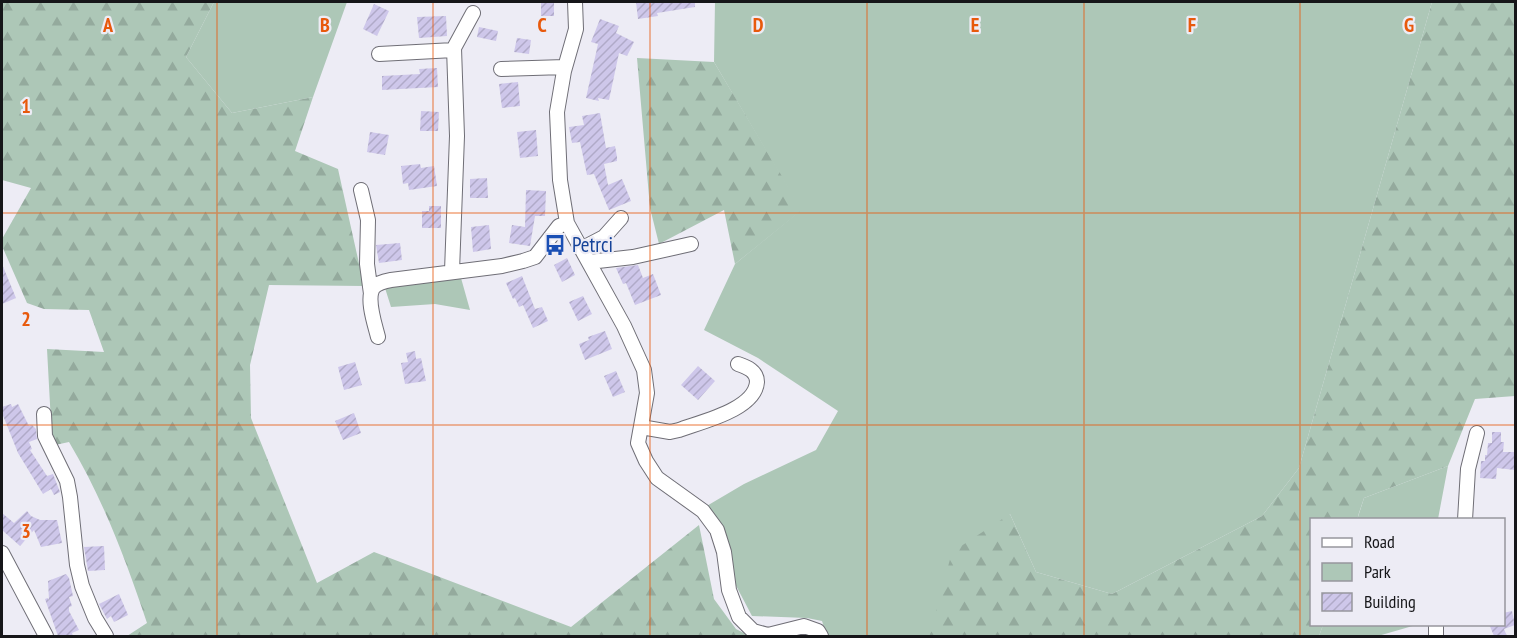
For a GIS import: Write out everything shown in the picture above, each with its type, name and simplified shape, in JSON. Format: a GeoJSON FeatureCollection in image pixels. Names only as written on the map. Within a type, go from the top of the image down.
{"type":"FeatureCollection","features":[{"type":"Feature","properties":{"kind":"street"},"geometry":{"type":"LineString","coordinates":[[575,2],[576,29],[565,67],[557,112],[560,180],[567,223],[624,326],[644,370],[647,393],[638,443],[657,478],[703,511],[717,530],[724,552],[729,590],[739,617],[753,631],[768,635],[804,626],[818,631],[821,636]]}},
{"type":"Feature","properties":{"kind":"street"},"geometry":{"type":"LineString","coordinates":[[452,271],[457,136],[454,50],[473,14]]}},
{"type":"Feature","properties":{"kind":"street"},"geometry":{"type":"LineString","coordinates":[[379,54],[454,50]]}},
{"type":"Feature","properties":{"kind":"street"},"geometry":{"type":"LineString","coordinates":[[501,69],[565,67]]}},
{"type":"Feature","properties":{"kind":"street"},"geometry":{"type":"LineString","coordinates":[[361,190],[368,220],[367,264],[371,309],[378,337]]}},
{"type":"Feature","properties":{"kind":"street"},"geometry":{"type":"LineString","coordinates":[[551,237],[578,242],[604,237],[621,219]]}},
{"type":"Feature","properties":{"kind":"street"},"geometry":{"type":"LineString","coordinates":[[371,294],[373,288],[391,280],[502,266],[535,257],[558,226],[567,223]]}},
{"type":"Feature","properties":{"kind":"street"},"geometry":{"type":"LineString","coordinates":[[589,262],[633,257],[691,244]]}},
{"type":"Feature","properties":{"kind":"street"},"geometry":{"type":"LineString","coordinates":[[641,427],[670,432],[679,430],[735,409],[748,401],[757,383],[755,374],[749,368],[738,364]]}},
{"type":"Feature","properties":{"kind":"street"},"geometry":{"type":"LineString","coordinates":[[44,414],[45,436],[67,481],[76,565],[95,618],[106,636]]}},
{"type":"Feature","properties":{"kind":"street"},"geometry":{"type":"LineString","coordinates":[[1465,518],[1468,469],[1477,433]]}},
{"type":"Feature","properties":{"kind":"street"},"geometry":{"type":"LineString","coordinates":[[2,553],[46,636]]}},
{"type":"Feature","properties":{"kind":"green space"},"geometry":{"type":"Polygon","coordinates":[[[2,2],[214,2],[186,57],[232,113],[313,97],[295,151],[338,169],[364,286],[269,285],[250,365],[251,418],[317,583],[374,552],[571,627],[699,525],[714,599],[736,629],[750,636],[127,636],[147,623],[122,553],[93,485],[69,442],[55,445],[52,441],[47,349],[104,352],[89,310],[44,309],[27,303],[2,246],[2,239],[31,188],[2,180],[2,2]]]}},
{"type":"Feature","properties":{"kind":"green space"},"geometry":{"type":"Polygon","coordinates":[[[214,2],[347,2],[313,97],[232,113],[186,57],[214,2]]]}},
{"type":"Feature","properties":{"kind":"green space"},"geometry":{"type":"Polygon","coordinates":[[[715,2],[1432,2],[1299,468],[1262,516],[1112,594],[1036,572],[1010,514],[929,636],[827,636],[822,621],[807,618],[752,616],[732,578],[724,528],[705,507],[744,484],[816,450],[838,411],[758,358],[704,330],[735,264],[801,210],[714,62],[715,2]]]}},
{"type":"Feature","properties":{"kind":"green space"},"geometry":{"type":"Polygon","coordinates":[[[1432,2],[1515,2],[1515,396],[1475,399],[1448,466],[1364,498],[1357,518],[1310,518],[1310,626],[1323,626],[1319,636],[929,636],[952,552],[1010,514],[1036,572],[1112,594],[1262,516],[1299,468],[1432,2]]]}},
{"type":"Feature","properties":{"kind":"green space"},"geometry":{"type":"Polygon","coordinates":[[[637,58],[714,62],[802,210],[735,264],[724,210],[659,244],[650,208],[637,58]]]}},
{"type":"Feature","properties":{"kind":"green space"},"geometry":{"type":"Polygon","coordinates":[[[461,278],[470,310],[435,304],[391,307],[385,288],[461,278]]]}},
{"type":"Feature","properties":{"kind":"green space"},"geometry":{"type":"Polygon","coordinates":[[[1448,466],[1438,518],[1358,518],[1364,498],[1448,466]]]}},
{"type":"Feature","properties":{"kind":"green space"},"geometry":{"type":"Polygon","coordinates":[[[1323,626],[1413,626],[1378,636],[1319,636],[1323,626]]]}},
{"type":"Feature","properties":{"kind":"building"},"geometry":{"type":"Polygon","coordinates":[[[541,2],[554,2],[554,16],[541,16],[541,2]]]}},
{"type":"Feature","properties":{"kind":"building"},"geometry":{"type":"Polygon","coordinates":[[[636,2],[695,2],[695,7],[657,13],[658,16],[638,19],[636,2]]]}},
{"type":"Feature","properties":{"kind":"building"},"geometry":{"type":"Polygon","coordinates":[[[374,4],[389,11],[377,36],[363,29],[374,4]]]}},
{"type":"Feature","properties":{"kind":"building"},"geometry":{"type":"Polygon","coordinates":[[[446,16],[447,36],[419,38],[417,17],[446,16]]]}},
{"type":"Feature","properties":{"kind":"building"},"geometry":{"type":"Polygon","coordinates":[[[600,19],[619,26],[616,33],[634,42],[627,56],[619,53],[609,100],[598,98],[599,101],[586,98],[598,44],[591,42],[600,19]]]}},
{"type":"Feature","properties":{"kind":"building"},"geometry":{"type":"Polygon","coordinates":[[[479,27],[498,31],[496,41],[477,37],[479,27]]]}},
{"type":"Feature","properties":{"kind":"building"},"geometry":{"type":"Polygon","coordinates":[[[517,38],[531,40],[529,54],[514,52],[517,38]]]}},
{"type":"Feature","properties":{"kind":"building"},"geometry":{"type":"Polygon","coordinates":[[[437,68],[438,87],[382,90],[382,76],[420,74],[419,69],[437,68]]]}},
{"type":"Feature","properties":{"kind":"building"},"geometry":{"type":"Polygon","coordinates":[[[518,82],[520,106],[502,108],[499,84],[518,82]]]}},
{"type":"Feature","properties":{"kind":"building"},"geometry":{"type":"Polygon","coordinates":[[[421,111],[439,112],[438,131],[420,131],[421,111]]]}},
{"type":"Feature","properties":{"kind":"building"},"geometry":{"type":"Polygon","coordinates":[[[600,113],[606,148],[615,146],[617,157],[617,161],[604,164],[608,185],[622,179],[631,201],[609,210],[594,174],[587,175],[580,142],[572,143],[569,127],[584,125],[582,116],[600,113]]]}},
{"type":"Feature","properties":{"kind":"building"},"geometry":{"type":"Polygon","coordinates":[[[536,130],[538,156],[520,158],[517,132],[536,130]]]}},
{"type":"Feature","properties":{"kind":"building"},"geometry":{"type":"Polygon","coordinates":[[[370,132],[389,135],[385,155],[367,152],[370,132]]]}},
{"type":"Feature","properties":{"kind":"building"},"geometry":{"type":"Polygon","coordinates":[[[420,164],[421,168],[434,166],[437,186],[409,190],[408,183],[403,184],[401,166],[420,164]]]}},
{"type":"Feature","properties":{"kind":"building"},"geometry":{"type":"Polygon","coordinates":[[[487,178],[488,198],[470,198],[470,179],[487,178]]]}},
{"type":"Feature","properties":{"kind":"building"},"geometry":{"type":"Polygon","coordinates":[[[526,190],[546,191],[545,216],[535,216],[530,246],[509,243],[512,225],[525,227],[526,190]]]}},
{"type":"Feature","properties":{"kind":"building"},"geometry":{"type":"Polygon","coordinates":[[[429,206],[441,206],[441,228],[422,228],[422,211],[429,211],[429,206]]]}},
{"type":"Feature","properties":{"kind":"building"},"geometry":{"type":"Polygon","coordinates":[[[489,225],[491,249],[473,252],[471,227],[489,225]]]}},
{"type":"Feature","properties":{"kind":"building"},"geometry":{"type":"Polygon","coordinates":[[[400,243],[402,260],[379,263],[376,245],[400,243]]]}},
{"type":"Feature","properties":{"kind":"building"},"geometry":{"type":"Polygon","coordinates":[[[567,258],[575,275],[562,282],[554,265],[567,258]]]}},
{"type":"Feature","properties":{"kind":"building"},"geometry":{"type":"Polygon","coordinates":[[[2,264],[16,298],[2,304],[2,264]]]}},
{"type":"Feature","properties":{"kind":"building"},"geometry":{"type":"Polygon","coordinates":[[[638,265],[643,278],[653,274],[661,295],[635,305],[626,283],[623,284],[616,268],[638,265]]]}},
{"type":"Feature","properties":{"kind":"building"},"geometry":{"type":"Polygon","coordinates":[[[522,276],[535,309],[542,307],[548,321],[533,328],[523,305],[519,307],[506,283],[522,276]]]}},
{"type":"Feature","properties":{"kind":"building"},"geometry":{"type":"Polygon","coordinates":[[[583,296],[592,314],[578,321],[569,302],[583,296]]]}},
{"type":"Feature","properties":{"kind":"building"},"geometry":{"type":"Polygon","coordinates":[[[605,331],[612,349],[585,360],[579,344],[589,340],[588,337],[605,331]]]}},
{"type":"Feature","properties":{"kind":"building"},"geometry":{"type":"Polygon","coordinates":[[[415,351],[416,359],[421,358],[426,381],[405,384],[401,363],[408,362],[406,353],[415,351]]]}},
{"type":"Feature","properties":{"kind":"building"},"geometry":{"type":"Polygon","coordinates":[[[355,362],[362,385],[344,390],[338,367],[355,362]]]}},
{"type":"Feature","properties":{"kind":"building"},"geometry":{"type":"Polygon","coordinates":[[[698,366],[715,381],[698,400],[681,385],[698,366]]]}},
{"type":"Feature","properties":{"kind":"building"},"geometry":{"type":"Polygon","coordinates":[[[616,371],[625,392],[613,397],[604,376],[616,371]]]}},
{"type":"Feature","properties":{"kind":"building"},"geometry":{"type":"Polygon","coordinates":[[[11,404],[12,407],[18,404],[29,426],[32,425],[36,429],[37,439],[29,442],[32,449],[30,450],[47,476],[53,474],[60,492],[54,495],[51,489],[43,494],[18,453],[2,413],[2,407],[11,404]]]}},
{"type":"Feature","properties":{"kind":"building"},"geometry":{"type":"Polygon","coordinates":[[[354,413],[361,433],[343,440],[335,421],[354,413]]]}},
{"type":"Feature","properties":{"kind":"building"},"geometry":{"type":"Polygon","coordinates":[[[1492,432],[1501,432],[1501,442],[1504,442],[1503,452],[1515,452],[1515,470],[1497,468],[1496,479],[1480,478],[1481,461],[1485,461],[1488,443],[1492,443],[1492,432]]]}},
{"type":"Feature","properties":{"kind":"building"},"geometry":{"type":"Polygon","coordinates":[[[27,511],[31,516],[40,520],[57,520],[62,543],[41,547],[34,530],[20,546],[2,530],[2,513],[14,523],[27,511]]]}},
{"type":"Feature","properties":{"kind":"building"},"geometry":{"type":"Polygon","coordinates":[[[104,546],[105,570],[88,571],[84,547],[104,546]]]}},
{"type":"Feature","properties":{"kind":"building"},"geometry":{"type":"Polygon","coordinates":[[[66,574],[73,596],[69,597],[72,606],[69,607],[69,611],[79,630],[72,633],[73,636],[58,636],[45,599],[49,600],[48,581],[66,574]]]}},
{"type":"Feature","properties":{"kind":"building"},"geometry":{"type":"Polygon","coordinates":[[[119,594],[128,615],[114,622],[111,616],[107,619],[99,604],[119,594]]]}},
{"type":"Feature","properties":{"kind":"building"},"geometry":{"type":"Polygon","coordinates":[[[1512,611],[1515,625],[1504,629],[1507,636],[1494,636],[1490,626],[1505,626],[1505,613],[1512,611]]]}},
{"type":"Feature","properties":{"kind":"place","name":"Petrci"},"geometry":{"type":"Point","coordinates":[555,245]}}]}
